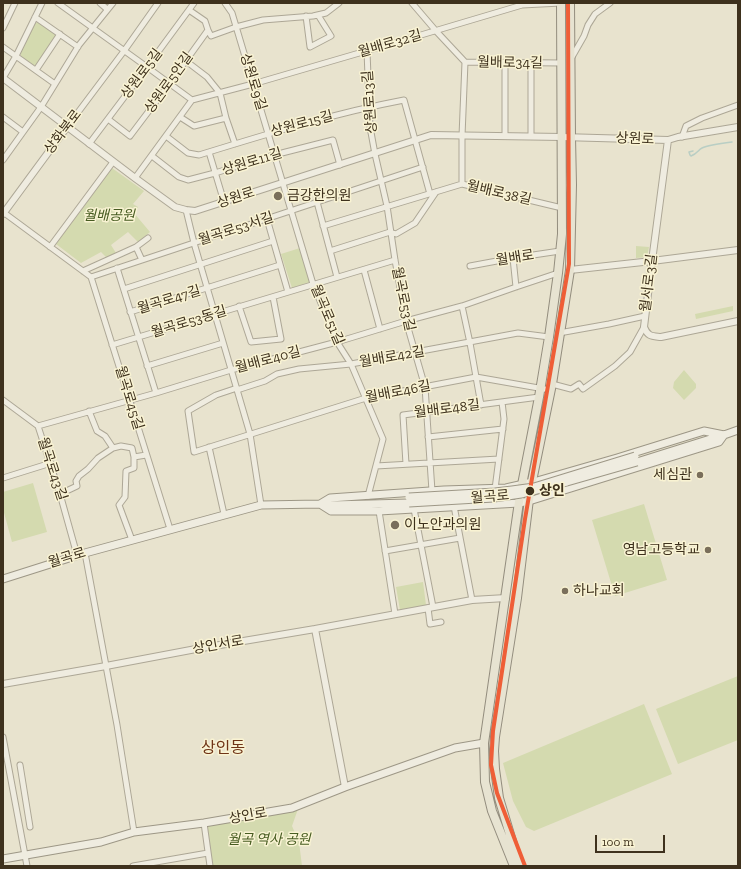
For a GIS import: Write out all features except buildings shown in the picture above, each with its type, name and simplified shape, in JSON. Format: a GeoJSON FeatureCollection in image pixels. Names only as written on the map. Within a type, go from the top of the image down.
{"type":"FeatureCollection","features":[{"type":"Feature","properties":{"kind":"main road"},"geometry":{"type":"LineString","coordinates":[[514,866],[492,811],[485,782],[484,743],[519,503],[541,388],[558,273],[562,208],[561,3]]}},
{"type":"Feature","properties":{"kind":"main road"},"geometry":{"type":"LineString","coordinates":[[521,866],[499,798],[494,751],[517,598],[532,482],[551,387],[570,270],[572,198],[570,3]]}},
{"type":"Feature","properties":{"kind":"main road","name":"월곡로"},"geometry":{"type":"LineString","coordinates":[[3,579],[77,555],[261,504],[320,504],[331,501],[411,503],[534,487],[636,459],[707,435],[724,435],[738,430]]}},
{"type":"Feature","properties":{"kind":"main road"},"geometry":{"type":"LineString","coordinates":[[704,431],[724,435],[719,442],[519,503],[454,506],[411,503],[379,511],[331,512],[320,504],[330,498],[432,491],[506,488],[617,458],[704,431]]}},
{"type":"Feature","properties":{"kind":"main road","name":"상인로"},"geometry":{"type":"LineString","coordinates":[[3,859],[101,842],[134,832],[204,823],[292,808],[345,787],[455,748],[484,743]]}},
{"type":"Feature","properties":{"kind":"street"},"geometry":{"type":"LineString","coordinates":[[3,28],[15,3]]}},
{"type":"Feature","properties":{"kind":"street"},"geometry":{"type":"LineString","coordinates":[[42,3],[16,56],[3,78],[175,207],[186,210]]}},
{"type":"Feature","properties":{"kind":"street"},"geometry":{"type":"LineString","coordinates":[[58,3],[192,100],[135,178]]}},
{"type":"Feature","properties":{"kind":"street"},"geometry":{"type":"LineString","coordinates":[[100,3],[107,9]]}},
{"type":"Feature","properties":{"kind":"street"},"geometry":{"type":"LineString","coordinates":[[3,160],[41,107],[78,47],[113,3]]}},
{"type":"Feature","properties":{"kind":"street","name":"상화북로"},"geometry":{"type":"LineString","coordinates":[[3,213],[158,3]]}},
{"type":"Feature","properties":{"kind":"street","name":"상원로5길"},"geometry":{"type":"LineString","coordinates":[[89,144],[194,3]]}},
{"type":"Feature","properties":{"kind":"street","name":"상원로9길"},"geometry":{"type":"LineString","coordinates":[[225,3],[232,12],[283,183]]}},
{"type":"Feature","properties":{"kind":"street"},"geometry":{"type":"LineString","coordinates":[[189,10],[205,21],[211,36],[236,27],[263,20],[326,13],[339,3]]}},
{"type":"Feature","properties":{"kind":"street","name":"월배로34길"},"geometry":{"type":"LineString","coordinates":[[412,3],[465,62],[562,63]]}},
{"type":"Feature","properties":{"kind":"street","name":"월배로32길"},"geometry":{"type":"LineString","coordinates":[[192,100],[253,84],[522,5],[561,3]]}},
{"type":"Feature","properties":{"kind":"street"},"geometry":{"type":"LineString","coordinates":[[570,59],[595,14],[610,3]]}},
{"type":"Feature","properties":{"kind":"street"},"geometry":{"type":"LineString","coordinates":[[306,16],[310,47],[331,36],[318,15]]}},
{"type":"Feature","properties":{"kind":"street"},"geometry":{"type":"LineString","coordinates":[[35,17],[78,47]]}},
{"type":"Feature","properties":{"kind":"street","name":"상원로5안길"},"geometry":{"type":"LineString","coordinates":[[108,119],[130,136],[208,30]]}},
{"type":"Feature","properties":{"kind":"street"},"geometry":{"type":"LineString","coordinates":[[36,70],[60,34]]}},
{"type":"Feature","properties":{"kind":"street"},"geometry":{"type":"LineString","coordinates":[[3,47],[55,84]]}},
{"type":"Feature","properties":{"kind":"street","name":"상원로13길"},"geometry":{"type":"LineString","coordinates":[[367,51],[370,127],[374,154]]}},
{"type":"Feature","properties":{"kind":"street"},"geometry":{"type":"LineString","coordinates":[[186,61],[207,77],[220,93],[226,118],[235,144]]}},
{"type":"Feature","properties":{"kind":"street"},"geometry":{"type":"LineString","coordinates":[[462,184],[465,62]]}},
{"type":"Feature","properties":{"kind":"street"},"geometry":{"type":"LineString","coordinates":[[505,63],[505,136]]}},
{"type":"Feature","properties":{"kind":"street"},"geometry":{"type":"LineString","coordinates":[[531,63],[531,136]]}},
{"type":"Feature","properties":{"kind":"street","name":"상원로15길"},"geometry":{"type":"LineString","coordinates":[[166,136],[188,153],[199,155],[268,133],[370,106],[404,100],[416,140]]}},
{"type":"Feature","properties":{"kind":"street"},"geometry":{"type":"LineString","coordinates":[[682,137],[686,126],[714,113],[738,105]]}},
{"type":"Feature","properties":{"kind":"street"},"geometry":{"type":"LineString","coordinates":[[3,117],[23,132]]}},
{"type":"Feature","properties":{"kind":"street"},"geometry":{"type":"LineString","coordinates":[[180,117],[194,126],[226,118]]}},
{"type":"Feature","properties":{"kind":"street","name":"상원로"},"geometry":{"type":"LineString","coordinates":[[186,210],[195,211],[431,135],[668,140],[738,127]]}},
{"type":"Feature","properties":{"kind":"street","name":"상원로11길"},"geometry":{"type":"LineString","coordinates":[[152,156],[179,177],[188,180],[274,155],[333,140],[340,165]]}},
{"type":"Feature","properties":{"kind":"street"},"geometry":{"type":"LineString","coordinates":[[416,140],[430,194]]}},
{"type":"Feature","properties":{"kind":"street","name":"월서로3길"},"geometry":{"type":"LineString","coordinates":[[668,140],[645,316],[644,327],[646,333],[652,336],[661,337],[738,321]]}},
{"type":"Feature","properties":{"kind":"street"},"geometry":{"type":"LineString","coordinates":[[3,149],[8,153]]}},
{"type":"Feature","properties":{"kind":"street"},"geometry":{"type":"LineString","coordinates":[[209,152],[224,202]]}},
{"type":"Feature","properties":{"kind":"street","name":"월곡로53길"},"geometry":{"type":"LineString","coordinates":[[374,154],[387,206],[390,232],[406,321],[425,387],[432,491]]}},
{"type":"Feature","properties":{"kind":"street"},"geometry":{"type":"LineString","coordinates":[[50,247],[113,162]]}},
{"type":"Feature","properties":{"kind":"street"},"geometry":{"type":"LineString","coordinates":[[381,181],[423,167]]}},
{"type":"Feature","properties":{"kind":"street","name":"월곡로53서길"},"geometry":{"type":"LineString","coordinates":[[91,277],[381,181]]}},
{"type":"Feature","properties":{"kind":"street","name":"월곡로51길"},"geometry":{"type":"LineString","coordinates":[[283,183],[313,284],[337,342],[351,364],[383,439],[368,496]]}},
{"type":"Feature","properties":{"kind":"street","name":"월배로38길"},"geometry":{"type":"LineString","coordinates":[[387,206],[462,184],[562,208]]}},
{"type":"Feature","properties":{"kind":"street"},"geometry":{"type":"LineString","coordinates":[[330,251],[390,232],[396,234],[415,223],[436,192]]}},
{"type":"Feature","properties":{"kind":"street"},"geometry":{"type":"LineString","coordinates":[[317,202],[337,277]]}},
{"type":"Feature","properties":{"kind":"street"},"geometry":{"type":"LineString","coordinates":[[323,226],[387,206]]}},
{"type":"Feature","properties":{"kind":"street","name":"월곡로47길"},"geometry":{"type":"LineString","coordinates":[[186,210],[194,243],[250,434],[261,504]]}},
{"type":"Feature","properties":{"kind":"street"},"geometry":{"type":"LineString","coordinates":[[3,213],[91,277]]}},
{"type":"Feature","properties":{"kind":"street"},"geometry":{"type":"LineString","coordinates":[[267,219],[288,292]]}},
{"type":"Feature","properties":{"kind":"street"},"geometry":{"type":"LineString","coordinates":[[83,271],[136,247],[148,238]]}},
{"type":"Feature","properties":{"kind":"street","name":"월곡로47길"},"geometry":{"type":"LineString","coordinates":[[124,288],[273,241]]}},
{"type":"Feature","properties":{"kind":"street"},"geometry":{"type":"LineString","coordinates":[[136,247],[142,260]]}},
{"type":"Feature","properties":{"kind":"street"},"geometry":{"type":"LineString","coordinates":[[570,270],[738,250]]}},
{"type":"Feature","properties":{"kind":"street","name":"월배로"},"geometry":{"type":"LineString","coordinates":[[470,266],[560,251]]}},
{"type":"Feature","properties":{"kind":"street"},"geometry":{"type":"LineString","coordinates":[[513,258],[516,287]]}},
{"type":"Feature","properties":{"kind":"street","name":"월곡로53동길"},"geometry":{"type":"LineString","coordinates":[[112,345],[395,260]]}},
{"type":"Feature","properties":{"kind":"street","name":"월곡로47길"},"geometry":{"type":"LineString","coordinates":[[130,312],[280,265]]}},
{"type":"Feature","properties":{"kind":"street","name":"월곡로53동길"},"geometry":{"type":"LineString","coordinates":[[117,268],[138,337]]}},
{"type":"Feature","properties":{"kind":"street"},"geometry":{"type":"LineString","coordinates":[[364,270],[380,329]]}},
{"type":"Feature","properties":{"kind":"street","name":"월배로40길"},"geometry":{"type":"LineString","coordinates":[[38,426],[231,370],[337,342],[462,306],[558,273]]}},
{"type":"Feature","properties":{"kind":"street","name":"월곡로45길"},"geometry":{"type":"LineString","coordinates":[[91,277],[170,529]]}},
{"type":"Feature","properties":{"kind":"street","name":"월곡로53동길"},"geometry":{"type":"LineString","coordinates":[[239,306],[251,342],[281,339],[273,296]]}},
{"type":"Feature","properties":{"kind":"street"},"geometry":{"type":"LineString","coordinates":[[462,306],[481,405]]}},
{"type":"Feature","properties":{"kind":"street"},"geometry":{"type":"LineString","coordinates":[[559,334],[645,316]]}},
{"type":"Feature","properties":{"kind":"street","name":"월배로46길"},"geometry":{"type":"LineString","coordinates":[[250,434],[366,398],[476,377],[541,388],[551,387],[571,389],[579,384],[583,389],[615,366],[630,352],[644,327]]}},
{"type":"Feature","properties":{"kind":"street","name":"월배로42길"},"geometry":{"type":"LineString","coordinates":[[209,447],[194,452],[188,411],[216,395],[265,381],[277,374],[299,369],[351,364],[518,333],[549,337]]}},
{"type":"Feature","properties":{"kind":"street"},"geometry":{"type":"LineString","coordinates":[[138,337],[156,393]]}},
{"type":"Feature","properties":{"kind":"street"},"geometry":{"type":"LineString","coordinates":[[147,366],[223,343]]}},
{"type":"Feature","properties":{"kind":"street","name":"월배로48길"},"geometry":{"type":"LineString","coordinates":[[406,464],[403,415],[539,397]]}},
{"type":"Feature","properties":{"kind":"street","name":"월곡로43길"},"geometry":{"type":"LineString","coordinates":[[3,400],[38,426],[51,463],[77,555]]}},
{"type":"Feature","properties":{"kind":"street","name":"월곡로"},"geometry":{"type":"LineString","coordinates":[[495,489],[504,419],[502,402]]}},
{"type":"Feature","properties":{"kind":"street"},"geometry":{"type":"LineString","coordinates":[[90,411],[97,431],[105,436],[113,448]]}},
{"type":"Feature","properties":{"kind":"street"},"geometry":{"type":"LineString","coordinates":[[428,437],[503,429]]}},
{"type":"Feature","properties":{"kind":"street"},"geometry":{"type":"LineString","coordinates":[[224,514],[209,447],[250,434]]}},
{"type":"Feature","properties":{"kind":"street"},"geometry":{"type":"LineString","coordinates":[[60,494],[77,486],[76,481],[79,476],[98,458],[113,448],[122,446],[132,448],[134,468],[126,471],[125,497],[119,505],[132,540]]}},
{"type":"Feature","properties":{"kind":"street"},"geometry":{"type":"LineString","coordinates":[[134,457],[146,455]]}},
{"type":"Feature","properties":{"kind":"street"},"geometry":{"type":"LineString","coordinates":[[376,466],[499,459]]}},
{"type":"Feature","properties":{"kind":"street"},"geometry":{"type":"LineString","coordinates":[[3,478],[51,463]]}},
{"type":"Feature","properties":{"kind":"street"},"geometry":{"type":"LineString","coordinates":[[411,503],[421,546],[430,607],[430,624],[441,622]]}},
{"type":"Feature","properties":{"kind":"street","name":"월곡로"},"geometry":{"type":"LineString","coordinates":[[454,506],[472,600]]}},
{"type":"Feature","properties":{"kind":"street"},"geometry":{"type":"LineString","coordinates":[[379,511],[395,614]]}},
{"type":"Feature","properties":{"kind":"street"},"geometry":{"type":"LineString","coordinates":[[385,552],[460,538]]}},
{"type":"Feature","properties":{"kind":"street"},"geometry":{"type":"LineString","coordinates":[[85,553],[117,725],[134,832]]}},
{"type":"Feature","properties":{"kind":"street","name":"상인서로"},"geometry":{"type":"LineString","coordinates":[[3,684],[430,607],[472,600],[506,598]]}},
{"type":"Feature","properties":{"kind":"street"},"geometry":{"type":"LineString","coordinates":[[314,629],[345,787]]}},
{"type":"Feature","properties":{"kind":"street"},"geometry":{"type":"LineString","coordinates":[[3,736],[5,759],[28,866]]}},
{"type":"Feature","properties":{"kind":"street"},"geometry":{"type":"LineString","coordinates":[[20,765],[30,827]]}},
{"type":"Feature","properties":{"kind":"street"},"geometry":{"type":"LineString","coordinates":[[204,823],[210,866]]}},
{"type":"Feature","properties":{"kind":"street"},"geometry":{"type":"LineString","coordinates":[[133,866],[208,853]]}},
{"type":"Feature","properties":{"kind":"green space"},"geometry":{"type":"Polygon","coordinates":[[[39,22],[57,33],[57,36],[38,65],[33,65],[21,56],[20,52],[35,23],[39,22]]]}},
{"type":"Feature","properties":{"kind":"green space","name":"월배공원"},"geometry":{"type":"Polygon","coordinates":[[[112,168],[144,191],[133,204],[138,207],[134,213],[150,232],[138,242],[128,232],[111,245],[116,253],[107,258],[101,252],[81,263],[56,244],[112,168]]]}},
{"type":"Feature","properties":{"kind":"green space"},"geometry":{"type":"Polygon","coordinates":[[[636,246],[649,247],[647,257],[636,258],[636,246]]]}},
{"type":"Feature","properties":{"kind":"green space"},"geometry":{"type":"Polygon","coordinates":[[[300,248],[310,282],[292,288],[281,254],[300,248]]]}},
{"type":"Feature","properties":{"kind":"green space"},"geometry":{"type":"Polygon","coordinates":[[[733,306],[733,311],[696,319],[695,314],[733,306]]]}},
{"type":"Feature","properties":{"kind":"green space"},"geometry":{"type":"Polygon","coordinates":[[[684,370],[696,384],[696,388],[684,400],[673,388],[674,382],[684,370]]]}},
{"type":"Feature","properties":{"kind":"green space"},"geometry":{"type":"Polygon","coordinates":[[[33,483],[47,532],[12,542],[3,509],[3,492],[33,483]]]}},
{"type":"Feature","properties":{"kind":"green space"},"geometry":{"type":"Polygon","coordinates":[[[644,504],[667,580],[615,596],[592,520],[644,504]]]}},
{"type":"Feature","properties":{"kind":"green space"},"geometry":{"type":"Polygon","coordinates":[[[423,582],[426,605],[400,610],[396,587],[423,582]]]}},
{"type":"Feature","properties":{"kind":"green space"},"geometry":{"type":"Polygon","coordinates":[[[738,676],[738,740],[678,764],[656,709],[738,676]]]}},
{"type":"Feature","properties":{"kind":"green space"},"geometry":{"type":"Polygon","coordinates":[[[644,704],[672,774],[534,831],[526,827],[513,801],[503,763],[644,704]]]}},
{"type":"Feature","properties":{"kind":"green space","name":"월곡 역사 공원"},"geometry":{"type":"Polygon","coordinates":[[[298,809],[292,826],[299,842],[302,866],[210,866],[204,823],[298,809]]]}},
{"type":"Feature","properties":{"kind":"waterway"},"geometry":{"type":"LineString","coordinates":[[693,151],[689,152],[691,156],[705,147],[732,142]]}},
{"type":"Feature","properties":{"kind":"transit line"},"geometry":{"type":"LineString","coordinates":[[525,866],[497,793],[491,765],[493,731],[525,519],[569,264],[568,3]]}},
{"type":"Feature","properties":{"kind":"place","name":"금강한의원"},"geometry":{"type":"Point","coordinates":[278,196]}},
{"type":"Feature","properties":{"kind":"place","name":"세심관"},"geometry":{"type":"Point","coordinates":[700,475]}},
{"type":"Feature","properties":{"kind":"place","name":"상인"},"geometry":{"type":"Point","coordinates":[530,491]}},
{"type":"Feature","properties":{"kind":"place","name":"이노안과의원"},"geometry":{"type":"Point","coordinates":[395,525]}},
{"type":"Feature","properties":{"kind":"place","name":"영남고등학교"},"geometry":{"type":"Point","coordinates":[708,550]}},
{"type":"Feature","properties":{"kind":"place","name":"하나교회"},"geometry":{"type":"Point","coordinates":[565,591]}},
{"type":"Feature","properties":{"kind":"district","name":"상인동"},"geometry":{"type":"Point","coordinates":[223,748]}}]}
